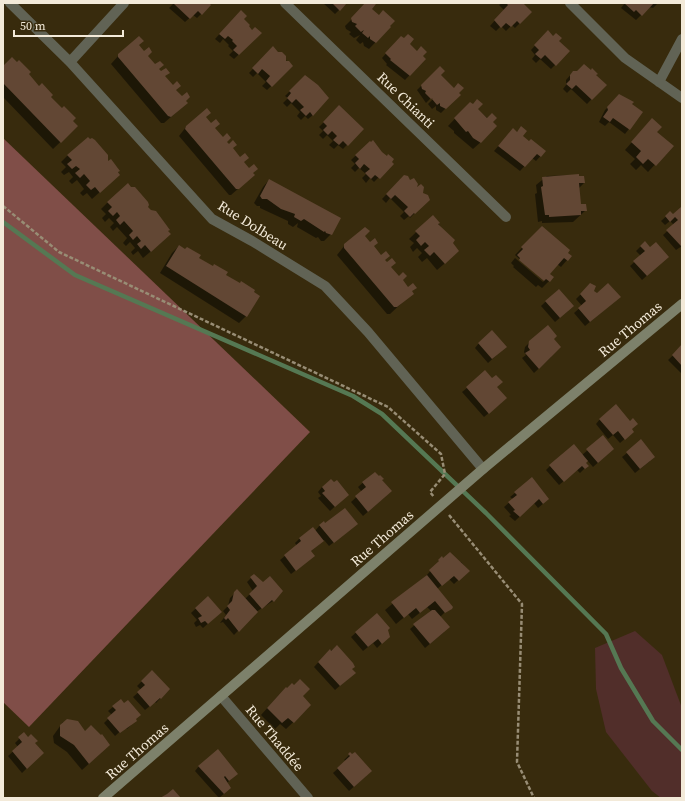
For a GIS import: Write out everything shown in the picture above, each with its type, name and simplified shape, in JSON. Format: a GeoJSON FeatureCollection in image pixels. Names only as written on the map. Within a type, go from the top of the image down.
{"type":"FeatureCollection","features":[{"type":"Feature","properties":{"kind":"street","name":"Rue Dolbeau"},"geometry":{"type":"LineString","coordinates":[[10,3],[70,62],[212,219],[252,241],[325,286],[368,332],[483,469]]}},
{"type":"Feature","properties":{"kind":"street"},"geometry":{"type":"LineString","coordinates":[[70,62],[124,3]]}},
{"type":"Feature","properties":{"kind":"street","name":"Rue Chianti"},"geometry":{"type":"LineString","coordinates":[[285,3],[506,217]]}},
{"type":"Feature","properties":{"kind":"street"},"geometry":{"type":"LineString","coordinates":[[570,3],[625,58],[682,98]]}},
{"type":"Feature","properties":{"kind":"street"},"geometry":{"type":"LineString","coordinates":[[659,82],[682,39]]}},
{"type":"Feature","properties":{"kind":"street","name":"Rue Thomas"},"geometry":{"type":"LineString","coordinates":[[103,798],[483,469],[682,304]]}},
{"type":"Feature","properties":{"kind":"street","name":"Rue Thaddée"},"geometry":{"type":"LineString","coordinates":[[221,696],[308,798]]}},
{"type":"Feature","properties":{"kind":"path"},"geometry":{"type":"LineString","coordinates":[[3,206],[59,252],[388,407],[441,454],[445,474],[430,492],[522,604],[517,762],[534,798]]}},
{"type":"Feature","properties":{"kind":"shaded area"},"geometry":{"type":"Polygon","coordinates":[[[3,138],[310,432],[29,727],[3,702],[3,138]]]}},
{"type":"Feature","properties":{"kind":"shaded area"},"geometry":{"type":"Polygon","coordinates":[[[635,631],[662,655],[682,708],[682,798],[661,798],[652,791],[606,732],[596,689],[595,648],[635,631]]]}},
{"type":"Feature","properties":{"kind":"building"},"geometry":{"type":"Polygon","coordinates":[[[173,3],[209,3],[211,5],[202,15],[198,11],[190,19],[173,3]]]}},
{"type":"Feature","properties":{"kind":"building"},"geometry":{"type":"Polygon","coordinates":[[[332,3],[347,3],[340,11],[332,3]]]}},
{"type":"Feature","properties":{"kind":"building"},"geometry":{"type":"Polygon","coordinates":[[[365,3],[375,3],[376,4],[372,9],[379,15],[383,10],[395,21],[376,43],[370,39],[370,36],[368,38],[362,33],[364,30],[361,32],[355,26],[357,24],[352,22],[351,18],[365,3]]]}},
{"type":"Feature","properties":{"kind":"building"},"geometry":{"type":"Polygon","coordinates":[[[506,3],[523,3],[532,12],[520,24],[517,21],[511,27],[506,23],[501,28],[494,20],[508,5],[506,3]]]}},
{"type":"Feature","properties":{"kind":"building"},"geometry":{"type":"Polygon","coordinates":[[[624,3],[654,3],[642,16],[636,10],[634,12],[624,3]]]}},
{"type":"Feature","properties":{"kind":"building"},"geometry":{"type":"Polygon","coordinates":[[[241,10],[247,16],[244,19],[250,25],[249,26],[252,30],[255,27],[262,33],[239,55],[233,50],[237,46],[232,41],[233,40],[228,36],[225,39],[219,34],[241,10]]]}},
{"type":"Feature","properties":{"kind":"building"},"geometry":{"type":"Polygon","coordinates":[[[548,30],[553,36],[556,33],[562,38],[559,41],[570,51],[556,66],[545,55],[541,59],[535,54],[539,50],[534,45],[548,30]]]}},
{"type":"Feature","properties":{"kind":"building"},"geometry":{"type":"Polygon","coordinates":[[[408,34],[414,39],[410,44],[417,51],[421,46],[427,52],[423,56],[426,59],[410,76],[390,60],[391,59],[385,53],[401,36],[404,38],[408,34]]]}},
{"type":"Feature","properties":{"kind":"building"},"geometry":{"type":"Polygon","coordinates":[[[139,36],[144,41],[139,45],[144,51],[149,47],[152,52],[148,56],[155,64],[160,61],[164,65],[159,69],[161,71],[166,68],[170,73],[165,76],[173,85],[177,81],[181,86],[176,90],[182,96],[187,92],[190,97],[186,101],[188,103],[171,117],[168,116],[118,57],[118,54],[139,36]]]}},
{"type":"Feature","properties":{"kind":"building"},"geometry":{"type":"Polygon","coordinates":[[[273,46],[278,52],[282,52],[286,56],[286,61],[289,61],[293,66],[272,87],[266,81],[270,76],[262,69],[258,74],[252,68],[273,46]]]}},
{"type":"Feature","properties":{"kind":"building"},"geometry":{"type":"Polygon","coordinates":[[[12,57],[17,62],[19,60],[31,72],[29,74],[39,86],[42,83],[53,95],[51,97],[62,108],[64,106],[76,118],[73,121],[78,126],[61,143],[3,83],[3,66],[12,57]]]}},
{"type":"Feature","properties":{"kind":"building"},"geometry":{"type":"Polygon","coordinates":[[[584,64],[591,70],[592,68],[598,74],[596,75],[607,85],[592,100],[576,85],[572,89],[566,84],[570,80],[570,75],[573,71],[577,71],[584,64]]]}},
{"type":"Feature","properties":{"kind":"building"},"geometry":{"type":"Polygon","coordinates":[[[440,66],[445,71],[441,75],[454,88],[458,83],[464,88],[459,93],[461,95],[446,109],[440,106],[440,103],[437,105],[432,99],[433,98],[431,99],[425,93],[426,91],[422,89],[421,85],[440,66]]]}},
{"type":"Feature","properties":{"kind":"building"},"geometry":{"type":"Polygon","coordinates":[[[305,75],[318,85],[329,98],[313,116],[310,112],[306,116],[300,110],[304,107],[296,99],[292,103],[287,98],[291,93],[289,91],[305,75]]]}},
{"type":"Feature","properties":{"kind":"building"},"geometry":{"type":"Polygon","coordinates":[[[619,94],[634,102],[632,104],[643,112],[630,130],[613,118],[610,122],[603,117],[608,110],[607,107],[619,94]]]}},
{"type":"Feature","properties":{"kind":"building"},"geometry":{"type":"Polygon","coordinates":[[[477,99],[483,104],[478,109],[487,118],[492,113],[497,118],[493,122],[497,126],[481,143],[473,138],[468,131],[466,132],[454,118],[470,102],[473,104],[477,99]]]}},
{"type":"Feature","properties":{"kind":"building"},"geometry":{"type":"Polygon","coordinates":[[[339,105],[364,129],[348,146],[343,141],[339,145],[333,140],[337,136],[332,131],[328,135],[323,130],[327,126],[323,122],[339,105]]]}},
{"type":"Feature","properties":{"kind":"building"},"geometry":{"type":"Polygon","coordinates":[[[207,108],[211,113],[206,117],[211,123],[216,119],[220,124],[215,128],[223,137],[227,133],[231,138],[227,142],[229,144],[233,140],[237,145],[233,148],[240,157],[245,153],[249,158],[244,162],[249,168],[254,164],[258,169],[253,173],[255,175],[239,189],[236,189],[185,129],[186,126],[207,108]]]}},
{"type":"Feature","properties":{"kind":"building"},"geometry":{"type":"Polygon","coordinates":[[[652,118],[662,127],[657,132],[674,146],[656,166],[648,159],[643,164],[636,157],[641,151],[631,142],[652,118]]]}},
{"type":"Feature","properties":{"kind":"building"},"geometry":{"type":"Polygon","coordinates":[[[521,126],[527,131],[523,136],[529,141],[531,139],[546,151],[541,157],[537,154],[525,167],[498,146],[513,128],[517,132],[521,126]]]}},
{"type":"Feature","properties":{"kind":"building"},"geometry":{"type":"Polygon","coordinates":[[[88,137],[95,140],[108,155],[108,161],[111,159],[120,171],[118,172],[120,175],[100,193],[95,187],[91,190],[86,185],[90,181],[84,174],[80,178],[75,173],[80,169],[76,166],[72,169],[67,164],[72,160],[67,155],[88,137]]]}},
{"type":"Feature","properties":{"kind":"building"},"geometry":{"type":"Polygon","coordinates":[[[373,140],[382,152],[387,156],[388,154],[394,159],[392,162],[394,164],[380,179],[375,175],[371,179],[365,173],[370,169],[364,164],[360,169],[355,163],[359,159],[355,155],[373,140]]]}},
{"type":"Feature","properties":{"kind":"building"},"geometry":{"type":"Polygon","coordinates":[[[579,174],[579,176],[584,176],[585,183],[579,183],[581,204],[586,204],[587,211],[581,211],[581,215],[549,217],[549,215],[545,215],[541,187],[543,186],[542,177],[579,174]]]}},
{"type":"Feature","properties":{"kind":"building"},"geometry":{"type":"Polygon","coordinates":[[[404,175],[408,176],[410,180],[414,178],[418,184],[417,187],[421,184],[424,187],[423,193],[428,195],[430,200],[410,217],[404,211],[408,207],[395,195],[391,199],[386,194],[404,175]]]}},
{"type":"Feature","properties":{"kind":"building"},"geometry":{"type":"Polygon","coordinates":[[[269,179],[341,218],[332,235],[326,233],[325,231],[324,232],[304,219],[301,221],[294,217],[295,214],[281,209],[267,199],[262,199],[260,196],[269,179]]]}},
{"type":"Feature","properties":{"kind":"building"},"geometry":{"type":"Polygon","coordinates":[[[128,183],[131,187],[135,187],[148,202],[148,207],[151,210],[156,211],[170,230],[168,231],[171,234],[151,252],[145,245],[141,249],[137,244],[141,241],[137,236],[133,240],[129,235],[133,231],[124,221],[120,225],[116,220],[120,216],[117,212],[113,216],[108,211],[112,207],[107,202],[128,183]]]}},
{"type":"Feature","properties":{"kind":"building"},"geometry":{"type":"Polygon","coordinates":[[[681,207],[681,246],[666,230],[678,220],[675,217],[670,222],[665,216],[670,211],[673,214],[681,207]]]}},
{"type":"Feature","properties":{"kind":"building"},"geometry":{"type":"Polygon","coordinates":[[[433,215],[440,223],[438,224],[455,240],[453,243],[459,251],[445,264],[434,252],[430,256],[424,250],[429,246],[425,242],[421,246],[416,240],[420,236],[415,231],[433,215]]]}},
{"type":"Feature","properties":{"kind":"building"},"geometry":{"type":"Polygon","coordinates":[[[542,226],[570,250],[568,253],[572,256],[568,261],[564,258],[550,274],[554,277],[550,282],[546,279],[544,281],[519,260],[520,258],[517,255],[523,249],[521,247],[542,226]]]}},
{"type":"Feature","properties":{"kind":"building"},"geometry":{"type":"Polygon","coordinates":[[[365,227],[370,231],[365,236],[370,242],[375,238],[378,243],[374,246],[381,255],[386,251],[390,256],[385,260],[387,262],[392,258],[396,263],[391,267],[399,276],[403,272],[407,276],[403,280],[408,287],[413,283],[417,288],[412,291],[414,294],[397,307],[394,307],[344,248],[344,244],[365,227]]]}},
{"type":"Feature","properties":{"kind":"building"},"geometry":{"type":"Polygon","coordinates":[[[645,241],[650,247],[656,242],[669,257],[647,276],[633,261],[645,251],[640,246],[645,241]]]}},
{"type":"Feature","properties":{"kind":"building"},"geometry":{"type":"Polygon","coordinates":[[[179,245],[185,249],[187,247],[201,255],[199,258],[228,272],[226,275],[240,283],[241,281],[255,290],[254,292],[260,296],[247,317],[166,266],[179,245]]]}},
{"type":"Feature","properties":{"kind":"building"},"geometry":{"type":"Polygon","coordinates":[[[590,283],[596,286],[594,291],[597,293],[608,283],[621,297],[590,322],[578,308],[586,301],[580,294],[590,283]]]}},
{"type":"Feature","properties":{"kind":"building"},"geometry":{"type":"Polygon","coordinates":[[[559,289],[574,306],[560,318],[545,301],[559,289]]]}},
{"type":"Feature","properties":{"kind":"building"},"geometry":{"type":"Polygon","coordinates":[[[548,325],[557,336],[554,339],[561,347],[539,369],[525,353],[530,350],[528,347],[529,341],[548,325]]]}},
{"type":"Feature","properties":{"kind":"building"},"geometry":{"type":"Polygon","coordinates":[[[492,330],[507,347],[492,359],[478,343],[492,330]]]}},
{"type":"Feature","properties":{"kind":"building"},"geometry":{"type":"Polygon","coordinates":[[[682,344],[682,366],[672,355],[682,344]]]}},
{"type":"Feature","properties":{"kind":"building"},"geometry":{"type":"Polygon","coordinates":[[[485,370],[492,378],[496,375],[503,382],[497,387],[507,398],[489,414],[466,387],[485,370]]]}},
{"type":"Feature","properties":{"kind":"building"},"geometry":{"type":"Polygon","coordinates":[[[616,404],[630,421],[633,418],[638,424],[632,429],[634,432],[625,440],[618,431],[613,435],[599,419],[616,404]]]}},
{"type":"Feature","properties":{"kind":"building"},"geometry":{"type":"Polygon","coordinates":[[[603,435],[614,449],[598,463],[586,449],[603,435]]]}},
{"type":"Feature","properties":{"kind":"building"},"geometry":{"type":"Polygon","coordinates":[[[641,439],[655,457],[640,469],[626,452],[641,439]]]}},
{"type":"Feature","properties":{"kind":"building"},"geometry":{"type":"Polygon","coordinates":[[[574,444],[588,461],[586,463],[589,466],[585,469],[582,466],[564,482],[549,465],[574,444]]]}},
{"type":"Feature","properties":{"kind":"building"},"geometry":{"type":"Polygon","coordinates":[[[375,472],[384,479],[382,480],[392,491],[368,512],[355,496],[366,487],[362,482],[375,472]]]}},
{"type":"Feature","properties":{"kind":"building"},"geometry":{"type":"Polygon","coordinates":[[[532,477],[549,499],[543,504],[539,499],[520,517],[513,511],[515,510],[508,502],[517,495],[514,492],[532,477]]]}},
{"type":"Feature","properties":{"kind":"building"},"geometry":{"type":"Polygon","coordinates":[[[331,479],[334,482],[337,480],[349,495],[335,507],[322,493],[325,491],[322,487],[331,479]]]}},
{"type":"Feature","properties":{"kind":"building"},"geometry":{"type":"Polygon","coordinates":[[[345,508],[358,524],[334,543],[319,525],[324,521],[325,523],[345,508]]]}},
{"type":"Feature","properties":{"kind":"building"},"geometry":{"type":"Polygon","coordinates":[[[313,527],[324,541],[311,551],[315,556],[296,571],[284,555],[301,541],[299,538],[313,527]]]}},
{"type":"Feature","properties":{"kind":"building"},"geometry":{"type":"Polygon","coordinates":[[[450,552],[470,571],[459,581],[454,576],[442,586],[429,570],[439,561],[438,560],[442,556],[443,558],[450,552]]]}},
{"type":"Feature","properties":{"kind":"building"},"geometry":{"type":"Polygon","coordinates":[[[254,574],[263,582],[270,576],[283,591],[274,602],[272,600],[262,609],[249,594],[257,586],[250,577],[254,574]]]}},
{"type":"Feature","properties":{"kind":"building"},"geometry":{"type":"Polygon","coordinates":[[[427,575],[453,607],[452,609],[445,613],[435,601],[420,613],[416,608],[404,618],[391,602],[427,575]]]}},
{"type":"Feature","properties":{"kind":"building"},"geometry":{"type":"Polygon","coordinates":[[[237,589],[258,612],[239,632],[228,618],[226,620],[224,618],[230,610],[227,606],[232,601],[234,592],[237,589]]]}},
{"type":"Feature","properties":{"kind":"building"},"geometry":{"type":"Polygon","coordinates":[[[208,596],[222,612],[208,624],[205,621],[201,623],[198,618],[202,616],[195,608],[208,596]]]}},
{"type":"Feature","properties":{"kind":"building"},"geometry":{"type":"Polygon","coordinates":[[[432,610],[435,610],[450,627],[430,644],[413,624],[432,610]]]}},
{"type":"Feature","properties":{"kind":"building"},"geometry":{"type":"Polygon","coordinates":[[[377,613],[390,628],[388,630],[390,637],[382,644],[378,639],[368,647],[355,632],[377,613]]]}},
{"type":"Feature","properties":{"kind":"building"},"geometry":{"type":"Polygon","coordinates":[[[337,645],[353,663],[355,667],[352,669],[356,673],[340,686],[318,662],[330,649],[331,651],[337,645]]]}},
{"type":"Feature","properties":{"kind":"building"},"geometry":{"type":"Polygon","coordinates":[[[152,670],[170,689],[161,699],[160,698],[150,707],[137,692],[145,685],[141,681],[152,670]]]}},
{"type":"Feature","properties":{"kind":"building"},"geometry":{"type":"Polygon","coordinates":[[[300,679],[310,689],[303,696],[311,705],[294,723],[288,718],[282,723],[267,708],[286,687],[287,688],[292,683],[294,685],[300,679]]]}},
{"type":"Feature","properties":{"kind":"building"},"geometry":{"type":"Polygon","coordinates":[[[121,699],[124,703],[128,700],[141,715],[136,719],[137,721],[120,733],[107,718],[116,710],[112,706],[121,699]]]}},
{"type":"Feature","properties":{"kind":"building"},"geometry":{"type":"Polygon","coordinates":[[[67,719],[78,721],[85,731],[91,725],[101,735],[102,734],[110,745],[89,764],[74,745],[60,736],[60,725],[67,719]]]}},
{"type":"Feature","properties":{"kind":"building"},"geometry":{"type":"Polygon","coordinates":[[[24,732],[28,737],[31,734],[38,741],[35,743],[44,753],[27,769],[12,751],[22,742],[18,737],[24,732]]]}},
{"type":"Feature","properties":{"kind":"building"},"geometry":{"type":"Polygon","coordinates":[[[218,749],[238,774],[229,781],[225,776],[224,777],[231,788],[224,794],[198,766],[218,749]]]}},
{"type":"Feature","properties":{"kind":"building"},"geometry":{"type":"Polygon","coordinates":[[[350,752],[352,754],[355,752],[372,771],[354,787],[337,768],[350,756],[348,754],[350,752]]]}},
{"type":"Feature","properties":{"kind":"building"},"geometry":{"type":"Polygon","coordinates":[[[173,789],[181,798],[160,798],[167,794],[173,789]]]}},
{"type":"Feature","properties":{"kind":"waterway"},"geometry":{"type":"LineString","coordinates":[[3,222],[75,275],[353,396],[382,414],[486,513],[606,634],[621,668],[653,721],[682,750]]}}]}
